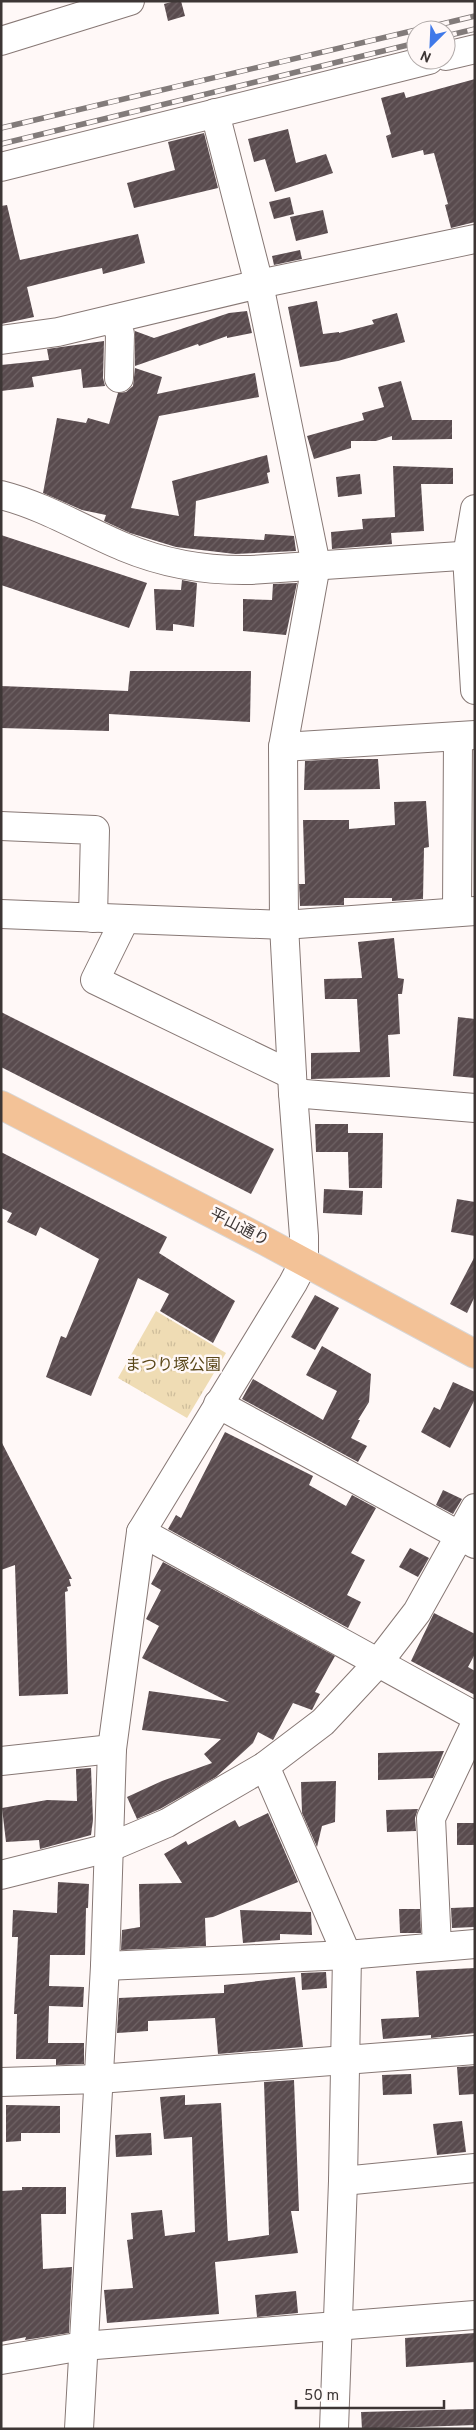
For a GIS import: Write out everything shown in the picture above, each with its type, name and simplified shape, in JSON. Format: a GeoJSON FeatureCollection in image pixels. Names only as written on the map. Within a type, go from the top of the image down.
{"type":"FeatureCollection","features":[{"type":"Feature","properties":{"kind":"main road","name":"平山通り"},"geometry":{"type":"LineString","coordinates":[[1,1104],[304,1262],[475,1354]]}},
{"type":"Feature","properties":{"kind":"street"},"geometry":{"type":"LineString","coordinates":[[1,41],[112,4]]}},
{"type":"Feature","properties":{"kind":"street"},"geometry":{"type":"LineString","coordinates":[[456,53],[475,48]]}},
{"type":"Feature","properties":{"kind":"street"},"geometry":{"type":"LineString","coordinates":[[1,167],[406,66]]}},
{"type":"Feature","properties":{"kind":"street"},"geometry":{"type":"LineString","coordinates":[[79,2429],[82,2346],[105,1966],[112,1749],[141,1532],[304,1262],[304,1236],[284,925],[283,747],[316,565],[260,284],[215,113]]}},
{"type":"Feature","properties":{"kind":"street"},"geometry":{"type":"LineString","coordinates":[[1,340],[58,332],[260,284],[475,239]]}},
{"type":"Feature","properties":{"kind":"street"},"geometry":{"type":"LineString","coordinates":[[114,319],[120,334],[119,378]]}},
{"type":"Feature","properties":{"kind":"street"},"geometry":{"type":"LineString","coordinates":[[1,495],[41,508],[124,547],[153,558],[188,566],[236,570],[471,556]]}},
{"type":"Feature","properties":{"kind":"street"},"geometry":{"type":"LineString","coordinates":[[475,509],[471,556],[475,690]]}},
{"type":"Feature","properties":{"kind":"street"},"geometry":{"type":"LineString","coordinates":[[1,914],[284,925],[466,911],[466,736],[283,747]]}},
{"type":"Feature","properties":{"kind":"street"},"geometry":{"type":"LineString","coordinates":[[1,826],[95,830],[93,918]]}},
{"type":"Feature","properties":{"kind":"street"},"geometry":{"type":"LineString","coordinates":[[125,919],[95,980],[293,1084],[475,1108]]}},
{"type":"Feature","properties":{"kind":"street"},"geometry":{"type":"LineString","coordinates":[[218,1404],[467,1540]]}},
{"type":"Feature","properties":{"kind":"street"},"geometry":{"type":"LineString","coordinates":[[1,1875],[108,1848],[167,1824],[265,1766],[323,1722],[377,1664],[417,1612],[467,1540],[475,1508]]}},
{"type":"Feature","properties":{"kind":"street"},"geometry":{"type":"LineString","coordinates":[[141,1532],[377,1664],[475,1716]]}},
{"type":"Feature","properties":{"kind":"street"},"geometry":{"type":"LineString","coordinates":[[437,1947],[431,1818],[475,1726]]}},
{"type":"Feature","properties":{"kind":"street"},"geometry":{"type":"LineString","coordinates":[[1,1761],[112,1749]]}},
{"type":"Feature","properties":{"kind":"street"},"geometry":{"type":"LineString","coordinates":[[265,1766],[347,1954],[343,2180],[334,2429]]}},
{"type":"Feature","properties":{"kind":"street"},"geometry":{"type":"LineString","coordinates":[[105,1966],[347,1954],[475,1944]]}},
{"type":"Feature","properties":{"kind":"street"},"geometry":{"type":"LineString","coordinates":[[1,2082],[99,2078],[475,2050]]}},
{"type":"Feature","properties":{"kind":"street"},"geometry":{"type":"LineString","coordinates":[[343,2180],[475,2168]]}},
{"type":"Feature","properties":{"kind":"street"},"geometry":{"type":"LineString","coordinates":[[1,2360],[82,2346],[475,2315]]}},
{"type":"Feature","properties":{"kind":"green space","name":"まつり塚公園"},"geometry":{"type":"Polygon","coordinates":[[[156,1311],[226,1353],[187,1418],[118,1378],[156,1311]]]}},
{"type":"Feature","properties":{"kind":"building"},"geometry":{"type":"Polygon","coordinates":[[[181,1],[185,16],[168,21],[164,4],[181,1]]]}},
{"type":"Feature","properties":{"kind":"building"},"geometry":{"type":"Polygon","coordinates":[[[475,79],[475,222],[451,228],[445,205],[448,204],[434,153],[424,155],[423,150],[392,158],[386,136],[391,134],[381,98],[404,92],[406,98],[475,79]]]}},
{"type":"Feature","properties":{"kind":"building"},"geometry":{"type":"Polygon","coordinates":[[[288,129],[296,163],[326,154],[333,173],[275,192],[265,159],[254,162],[248,139],[288,129]]]}},
{"type":"Feature","properties":{"kind":"building"},"geometry":{"type":"Polygon","coordinates":[[[204,133],[218,188],[134,208],[127,183],[175,170],[168,142],[204,133]]]}},
{"type":"Feature","properties":{"kind":"building"},"geometry":{"type":"Polygon","coordinates":[[[290,197],[294,214],[274,219],[269,202],[290,197]]]}},
{"type":"Feature","properties":{"kind":"building"},"geometry":{"type":"Polygon","coordinates":[[[7,205],[20,260],[138,234],[145,263],[103,274],[102,268],[27,287],[34,317],[1,324],[1,206],[7,205]]]}},
{"type":"Feature","properties":{"kind":"building"},"geometry":{"type":"Polygon","coordinates":[[[323,210],[328,233],[296,241],[290,217],[323,210]]]}},
{"type":"Feature","properties":{"kind":"building"},"geometry":{"type":"Polygon","coordinates":[[[300,250],[302,259],[274,265],[272,256],[300,250]]]}},
{"type":"Feature","properties":{"kind":"building"},"geometry":{"type":"Polygon","coordinates":[[[317,301],[323,334],[339,333],[374,324],[372,320],[397,313],[405,342],[338,361],[300,367],[288,307],[317,301]]]}},
{"type":"Feature","properties":{"kind":"building"},"geometry":{"type":"Polygon","coordinates":[[[247,311],[252,333],[227,338],[227,336],[199,346],[198,344],[135,366],[135,331],[154,338],[229,313],[247,311]]]}},
{"type":"Feature","properties":{"kind":"building"},"geometry":{"type":"Polygon","coordinates":[[[104,341],[103,378],[105,386],[83,388],[81,369],[32,377],[34,387],[1,391],[1,365],[49,360],[47,349],[104,341]]]}},
{"type":"Feature","properties":{"kind":"building"},"geometry":{"type":"Polygon","coordinates":[[[135,368],[162,377],[157,394],[255,373],[259,397],[159,416],[131,508],[179,516],[172,481],[267,455],[270,472],[267,473],[269,483],[196,501],[194,536],[264,540],[265,534],[294,536],[296,551],[235,554],[176,547],[130,533],[104,521],[106,515],[82,510],[43,493],[57,418],[86,423],[88,418],[109,424],[118,393],[126,392],[133,386],[135,368]]]}},
{"type":"Feature","properties":{"kind":"building"},"geometry":{"type":"Polygon","coordinates":[[[401,381],[412,420],[452,420],[452,439],[392,440],[392,436],[376,441],[351,441],[351,448],[314,459],[307,436],[364,420],[362,413],[384,407],[378,387],[401,381]]]}},
{"type":"Feature","properties":{"kind":"building"},"geometry":{"type":"Polygon","coordinates":[[[393,466],[453,468],[453,484],[421,484],[424,531],[391,533],[392,544],[332,549],[331,532],[363,529],[362,519],[395,517],[393,466]]]}},
{"type":"Feature","properties":{"kind":"building"},"geometry":{"type":"Polygon","coordinates":[[[360,474],[362,494],[338,497],[336,477],[360,474]]]}},
{"type":"Feature","properties":{"kind":"building"},"geometry":{"type":"Polygon","coordinates":[[[1,535],[147,583],[129,628],[1,585],[1,535]]]}},
{"type":"Feature","properties":{"kind":"building"},"geometry":{"type":"Polygon","coordinates":[[[182,580],[197,583],[194,627],[173,624],[173,631],[156,630],[154,589],[181,590],[182,580]]]}},
{"type":"Feature","properties":{"kind":"building"},"geometry":{"type":"Polygon","coordinates":[[[297,583],[286,635],[243,631],[243,599],[272,600],[273,584],[297,583]]]}},
{"type":"Feature","properties":{"kind":"building"},"geometry":{"type":"Polygon","coordinates":[[[130,671],[251,671],[250,722],[109,714],[109,731],[1,728],[1,686],[128,691],[130,671]]]}},
{"type":"Feature","properties":{"kind":"building"},"geometry":{"type":"Polygon","coordinates":[[[378,759],[380,789],[304,790],[305,761],[378,759]]]}},
{"type":"Feature","properties":{"kind":"building"},"geometry":{"type":"Polygon","coordinates":[[[426,801],[429,847],[424,848],[423,899],[392,901],[392,898],[344,898],[344,905],[300,906],[299,884],[305,884],[303,820],[349,820],[349,829],[395,825],[394,802],[426,801]]]}},
{"type":"Feature","properties":{"kind":"building"},"geometry":{"type":"Polygon","coordinates":[[[394,938],[398,978],[404,979],[402,994],[398,994],[400,1034],[388,1035],[390,1077],[311,1079],[311,1053],[360,1052],[357,999],[325,999],[324,979],[362,978],[358,942],[394,938]]]}},
{"type":"Feature","properties":{"kind":"building"},"geometry":{"type":"Polygon","coordinates":[[[1,1012],[274,1149],[251,1194],[1,1067],[1,1012]]]}},
{"type":"Feature","properties":{"kind":"building"},"geometry":{"type":"Polygon","coordinates":[[[458,1017],[475,1019],[475,1078],[453,1076],[458,1017]]]}},
{"type":"Feature","properties":{"kind":"building"},"geometry":{"type":"Polygon","coordinates":[[[315,1124],[348,1124],[348,1133],[383,1133],[382,1188],[349,1188],[348,1152],[316,1152],[315,1124]]]}},
{"type":"Feature","properties":{"kind":"building"},"geometry":{"type":"Polygon","coordinates":[[[1,1152],[167,1237],[159,1253],[235,1301],[213,1343],[160,1311],[169,1294],[138,1278],[91,1396],[46,1377],[61,1336],[66,1338],[99,1259],[40,1227],[36,1236],[7,1222],[12,1213],[1,1208],[1,1152]]]}},
{"type":"Feature","properties":{"kind":"building"},"geometry":{"type":"Polygon","coordinates":[[[324,1189],[363,1191],[362,1215],[323,1213],[324,1189]]]}},
{"type":"Feature","properties":{"kind":"building"},"geometry":{"type":"Polygon","coordinates":[[[457,1199],[475,1202],[475,1236],[451,1232],[457,1199]]]}},
{"type":"Feature","properties":{"kind":"building"},"geometry":{"type":"Polygon","coordinates":[[[475,1256],[475,1296],[467,1313],[450,1304],[475,1256]]]}},
{"type":"Feature","properties":{"kind":"building"},"geometry":{"type":"Polygon","coordinates":[[[315,1295],[339,1308],[315,1350],[291,1337],[315,1295]]]}},
{"type":"Feature","properties":{"kind":"building"},"geometry":{"type":"Polygon","coordinates":[[[322,1346],[371,1374],[369,1402],[358,1420],[360,1420],[351,1438],[367,1446],[358,1462],[242,1399],[253,1379],[323,1420],[337,1391],[306,1375],[322,1346]]]}},
{"type":"Feature","properties":{"kind":"building"},"geometry":{"type":"Polygon","coordinates":[[[453,1382],[475,1392],[475,1399],[450,1448],[421,1432],[434,1407],[440,1410],[453,1382]]]}},
{"type":"Feature","properties":{"kind":"building"},"geometry":{"type":"Polygon","coordinates":[[[225,1432],[313,1476],[309,1485],[346,1506],[352,1495],[376,1508],[351,1553],[365,1560],[347,1595],[361,1602],[348,1628],[168,1529],[176,1515],[181,1518],[225,1432]]]}},
{"type":"Feature","properties":{"kind":"building"},"geometry":{"type":"Polygon","coordinates":[[[1,1441],[72,1579],[69,1579],[71,1586],[67,1587],[68,1591],[65,1592],[68,1694],[19,1696],[15,1565],[1,1570],[1,1441]]]}},
{"type":"Feature","properties":{"kind":"building"},"geometry":{"type":"Polygon","coordinates":[[[443,1490],[462,1499],[453,1514],[436,1505],[443,1490]]]}},
{"type":"Feature","properties":{"kind":"building"},"geometry":{"type":"Polygon","coordinates":[[[410,1548],[429,1558],[418,1577],[399,1567],[410,1548]]]}},
{"type":"Feature","properties":{"kind":"building"},"geometry":{"type":"Polygon","coordinates":[[[163,1562],[335,1656],[315,1692],[320,1694],[312,1710],[293,1703],[273,1740],[258,1732],[253,1743],[216,1777],[160,1809],[137,1819],[127,1797],[162,1781],[212,1763],[204,1754],[221,1739],[142,1730],[149,1691],[229,1702],[142,1658],[159,1626],[146,1619],[161,1590],[151,1584],[163,1562]]]}},
{"type":"Feature","properties":{"kind":"building"},"geometry":{"type":"Polygon","coordinates":[[[434,1613],[475,1634],[475,1654],[468,1667],[475,1671],[475,1695],[411,1661],[434,1613]]]}},
{"type":"Feature","properties":{"kind":"building"},"geometry":{"type":"Polygon","coordinates":[[[444,1751],[433,1778],[378,1780],[378,1753],[444,1751]]]}},
{"type":"Feature","properties":{"kind":"building"},"geometry":{"type":"Polygon","coordinates":[[[91,1768],[93,1820],[91,1835],[40,1849],[39,1840],[6,1842],[2,1808],[47,1800],[77,1801],[76,1769],[91,1768]]]}},
{"type":"Feature","properties":{"kind":"building"},"geometry":{"type":"Polygon","coordinates":[[[336,1781],[335,1822],[322,1826],[317,1847],[302,1813],[301,1782],[336,1781]]]}},
{"type":"Feature","properties":{"kind":"building"},"geometry":{"type":"Polygon","coordinates":[[[418,1809],[415,1818],[416,1831],[387,1832],[386,1810],[418,1809]]]}},
{"type":"Feature","properties":{"kind":"building"},"geometry":{"type":"Polygon","coordinates":[[[268,1813],[298,1882],[213,1917],[205,1918],[206,1946],[121,1950],[122,1930],[140,1927],[139,1884],[182,1883],[164,1854],[186,1841],[188,1845],[235,1820],[239,1827],[268,1813]]]}},
{"type":"Feature","properties":{"kind":"building"},"geometry":{"type":"Polygon","coordinates":[[[457,1823],[475,1823],[475,1845],[457,1845],[457,1823]]]}},
{"type":"Feature","properties":{"kind":"building"},"geometry":{"type":"Polygon","coordinates":[[[58,1882],[89,1884],[88,1908],[86,1908],[85,1955],[50,1955],[49,1986],[84,1987],[83,2007],[49,2006],[48,2043],[84,2043],[84,2064],[56,2065],[56,2059],[16,2059],[17,2014],[14,2014],[18,1937],[12,1937],[13,1910],[57,1913],[58,1882]]]}},
{"type":"Feature","properties":{"kind":"building"},"geometry":{"type":"Polygon","coordinates":[[[475,1907],[475,1927],[452,1928],[451,1908],[475,1907]]]}},
{"type":"Feature","properties":{"kind":"building"},"geometry":{"type":"Polygon","coordinates":[[[399,1909],[420,1909],[421,1933],[400,1933],[399,1909]]]}},
{"type":"Feature","properties":{"kind":"building"},"geometry":{"type":"Polygon","coordinates":[[[240,1910],[311,1912],[312,1935],[280,1934],[280,1940],[243,1943],[240,1910]]]}},
{"type":"Feature","properties":{"kind":"building"},"geometry":{"type":"Polygon","coordinates":[[[475,1968],[475,2033],[431,2038],[431,2035],[383,2039],[381,2019],[419,2017],[416,1971],[475,1968]]]}},
{"type":"Feature","properties":{"kind":"building"},"geometry":{"type":"Polygon","coordinates":[[[326,1972],[327,1988],[302,1990],[301,1973],[326,1972]]]}},
{"type":"Feature","properties":{"kind":"building"},"geometry":{"type":"Polygon","coordinates":[[[295,1977],[303,2047],[218,2054],[215,2018],[148,2021],[148,2031],[117,2033],[119,1998],[224,1993],[224,1985],[295,1977]]]}},
{"type":"Feature","properties":{"kind":"building"},"geometry":{"type":"Polygon","coordinates":[[[475,2066],[475,2094],[459,2095],[457,2067],[475,2066]]]}},
{"type":"Feature","properties":{"kind":"building"},"geometry":{"type":"Polygon","coordinates":[[[411,2074],[412,2094],[383,2095],[382,2075],[411,2074]]]}},
{"type":"Feature","properties":{"kind":"building"},"geometry":{"type":"Polygon","coordinates":[[[294,2080],[299,2211],[291,2211],[298,2253],[215,2262],[219,2314],[107,2323],[104,2290],[133,2288],[127,2240],[133,2239],[131,2213],[162,2210],[165,2236],[195,2232],[192,2137],[164,2139],[160,2097],[185,2095],[185,2105],[221,2103],[228,2241],[269,2235],[264,2082],[294,2080]]]}},
{"type":"Feature","properties":{"kind":"building"},"geometry":{"type":"Polygon","coordinates":[[[6,2105],[60,2106],[60,2133],[21,2133],[21,2141],[6,2142],[6,2105]]]}},
{"type":"Feature","properties":{"kind":"building"},"geometry":{"type":"Polygon","coordinates":[[[462,2121],[466,2152],[437,2155],[433,2124],[462,2121]]]}},
{"type":"Feature","properties":{"kind":"building"},"geometry":{"type":"Polygon","coordinates":[[[151,2133],[152,2155],[116,2157],[115,2135],[151,2133]]]}},
{"type":"Feature","properties":{"kind":"building"},"geometry":{"type":"Polygon","coordinates":[[[22,2187],[66,2187],[66,2214],[41,2214],[43,2269],[72,2267],[69,2333],[25,2340],[26,2337],[1,2342],[1,2191],[22,2190],[22,2187]]]}},
{"type":"Feature","properties":{"kind":"building"},"geometry":{"type":"Polygon","coordinates":[[[296,2291],[298,2313],[257,2317],[255,2295],[296,2291]]]}},
{"type":"Feature","properties":{"kind":"building"},"geometry":{"type":"Polygon","coordinates":[[[475,2333],[475,2362],[406,2367],[405,2338],[475,2333]]]}},
{"type":"Feature","properties":{"kind":"building"},"geometry":{"type":"Polygon","coordinates":[[[475,2409],[475,2425],[362,2429],[361,2412],[475,2409]]]}},
{"type":"Feature","properties":{"kind":"railway"},"geometry":{"type":"LineString","coordinates":[[456,21],[475,16]]}},
{"type":"Feature","properties":{"kind":"railway"},"geometry":{"type":"LineString","coordinates":[[456,34],[475,29]]}},
{"type":"Feature","properties":{"kind":"railway"},"geometry":{"type":"LineString","coordinates":[[1,128],[406,32]]}},
{"type":"Feature","properties":{"kind":"railway"},"geometry":{"type":"LineString","coordinates":[[1,144],[406,45]]}}]}
